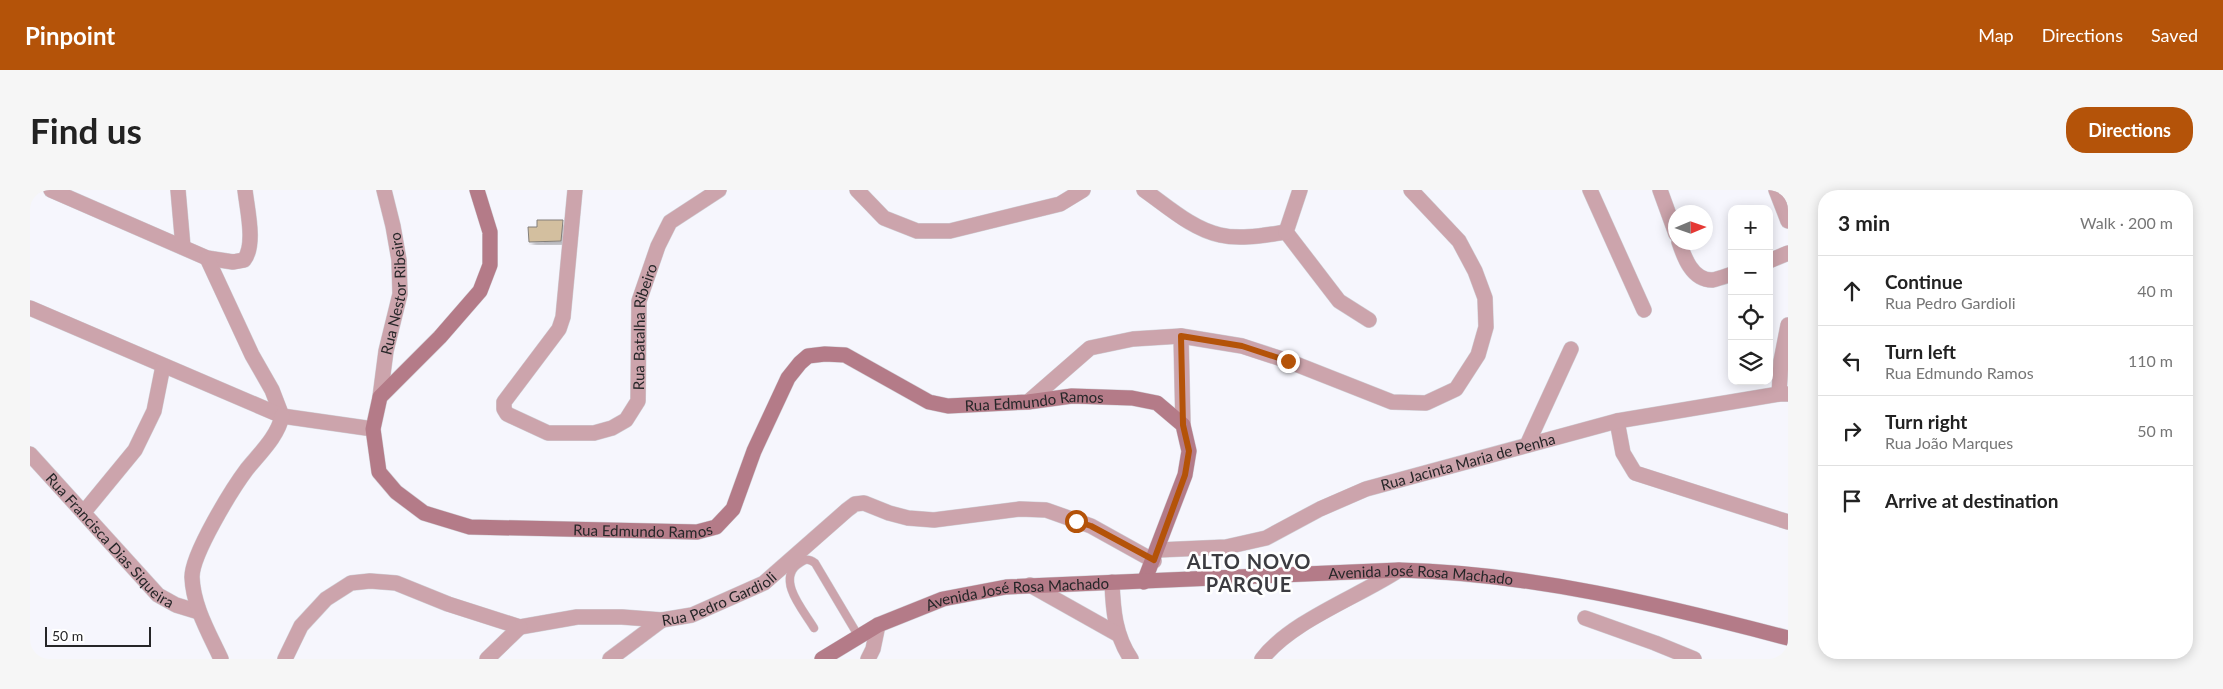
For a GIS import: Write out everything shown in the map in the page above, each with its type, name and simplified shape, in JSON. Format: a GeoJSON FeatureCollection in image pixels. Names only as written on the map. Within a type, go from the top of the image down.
{"type":"FeatureCollection","features":[{"type":"Feature","properties":{"kind":"street"},"geometry":{"type":"LineString","coordinates":[[52,190],[207,258],[233,262],[244,260],[248,255],[250,241],[245,190]]}},
{"type":"Feature","properties":{"kind":"street"},"geometry":{"type":"LineString","coordinates":[[178,190],[183,247]]}},
{"type":"Feature","properties":{"kind":"street","name":"Rua Nestor Ribeiro"},"geometry":{"type":"LineString","coordinates":[[380,397],[386,351],[400,294],[399,260],[384,190]]}},
{"type":"Feature","properties":{"kind":"street"},"geometry":{"type":"LineString","coordinates":[[380,397],[440,337],[480,291],[490,265],[490,232],[477,190]]}},
{"type":"Feature","properties":{"kind":"street","name":"Rua Batalha Ribeiro"},"geometry":{"type":"LineString","coordinates":[[575,190],[563,317],[559,329],[504,402],[504,409],[507,414],[548,433],[594,433],[612,428],[626,420],[638,400],[639,301],[658,246],[670,222],[719,190]]}},
{"type":"Feature","properties":{"kind":"street"},"geometry":{"type":"LineString","coordinates":[[857,190],[884,218],[917,231],[950,231],[1060,204],[1083,190]]}},
{"type":"Feature","properties":{"kind":"street"},"geometry":{"type":"LineString","coordinates":[[1144,190],[1190,222],[1219,235],[1240,237],[1286,232]]}},
{"type":"Feature","properties":{"kind":"street"},"geometry":{"type":"LineString","coordinates":[[1286,232],[1300,190]]}},
{"type":"Feature","properties":{"kind":"street"},"geometry":{"type":"LineString","coordinates":[[1028,402],[1090,348],[1133,339],[1181,336],[1251,349],[1288,361],[1392,402],[1426,403],[1456,389],[1478,355],[1486,327],[1485,298],[1475,271],[1459,241],[1411,190]]}},
{"type":"Feature","properties":{"kind":"street"},"geometry":{"type":"LineString","coordinates":[[1590,190],[1644,310]]}},
{"type":"Feature","properties":{"kind":"street"},"geometry":{"type":"LineString","coordinates":[[1660,190],[1668,212]]}},
{"type":"Feature","properties":{"kind":"street"},"geometry":{"type":"LineString","coordinates":[[1776,190],[1788,221]]}},
{"type":"Feature","properties":{"kind":"street"},"geometry":{"type":"LineString","coordinates":[[1286,232],[1339,301],[1369,320]]}},
{"type":"Feature","properties":{"kind":"street"},"geometry":{"type":"LineString","coordinates":[[1682,250],[1687,263],[1703,278],[1712,280],[1728,275]]}},
{"type":"Feature","properties":{"kind":"street"},"geometry":{"type":"LineString","coordinates":[[1773,259],[1788,253]]}},
{"type":"Feature","properties":{"kind":"street"},"geometry":{"type":"LineString","coordinates":[[207,258],[252,355],[272,390],[282,416]]}},
{"type":"Feature","properties":{"kind":"street"},"geometry":{"type":"LineString","coordinates":[[34,315],[282,416],[373,429]]}},
{"type":"Feature","properties":{"kind":"street"},"geometry":{"type":"LineString","coordinates":[[1784,394],[1781,361],[1788,325]]}},
{"type":"Feature","properties":{"kind":"street"},"geometry":{"type":"LineString","coordinates":[[1144,582],[1156,555],[1185,475],[1189,451],[1183,425],[1181,336]]}},
{"type":"Feature","properties":{"kind":"street"},"geometry":{"type":"LineString","coordinates":[[1527,445],[1571,349]]}},
{"type":"Feature","properties":{"kind":"street","name":"Rua Edmundo Ramos"},"geometry":{"type":"LineString","coordinates":[[380,397],[373,429],[379,472],[396,492],[424,513],[470,527],[697,532],[716,527],[733,509],[754,451],[788,378],[808,356],[825,354],[845,356],[929,402],[948,406],[1028,402],[1072,396],[1132,398],[1157,403],[1183,425]]}},
{"type":"Feature","properties":{"kind":"street"},"geometry":{"type":"LineString","coordinates":[[84,512],[135,450],[154,410],[163,366]]}},
{"type":"Feature","properties":{"kind":"street","name":"Rua Jacinta Maria de Penha"},"geometry":{"type":"LineString","coordinates":[[1156,555],[1226,547],[1266,538],[1320,509],[1366,489],[1617,421],[1784,394]]}},
{"type":"Feature","properties":{"kind":"street","name":"Rua Francisca Dias Siqueira"},"geometry":{"type":"LineString","coordinates":[[221,659],[199,612],[192,576],[202,544],[232,488],[273,437],[282,416]]}},
{"type":"Feature","properties":{"kind":"street"},"geometry":{"type":"LineString","coordinates":[[1617,421],[1623,454],[1635,473],[1788,522]]}},
{"type":"Feature","properties":{"kind":"street","name":"Rua Francisca Dias Siqueira"},"geometry":{"type":"LineString","coordinates":[[30,454],[158,595],[176,605],[199,612]]}},
{"type":"Feature","properties":{"kind":"street","name":"Rua Pedro Gardioli"},"geometry":{"type":"LineString","coordinates":[[286,659],[302,626],[326,599],[351,583],[370,581],[396,583],[448,604],[520,627],[577,617],[622,617],[662,620],[692,615],[764,583],[847,510],[856,504],[864,503],[908,518],[934,520],[1020,509],[1046,510],[1091,526],[1156,555]]}},
{"type":"Feature","properties":{"kind":"street"},"geometry":{"type":"LineString","coordinates":[[1262,659],[1271,647],[1307,622],[1378,584],[1399,570]]}},
{"type":"Feature","properties":{"kind":"street","name":"Avenida José Rosa Machado"},"geometry":{"type":"LineString","coordinates":[[822,659],[878,626],[943,599],[1006,587],[1399,570],[1428,571],[1570,587],[1712,618],[1788,638]]}},
{"type":"Feature","properties":{"kind":"street"},"geometry":{"type":"LineString","coordinates":[[1112,582],[1114,617],[1121,644],[1131,659]]}},
{"type":"Feature","properties":{"kind":"street"},"geometry":{"type":"LineString","coordinates":[[1030,585],[1119,635]]}},
{"type":"Feature","properties":{"kind":"street"},"geometry":{"type":"LineString","coordinates":[[1585,618],[1694,659]]}},
{"type":"Feature","properties":{"kind":"street"},"geometry":{"type":"LineString","coordinates":[[610,659],[662,620]]}},
{"type":"Feature","properties":{"kind":"street"},"geometry":{"type":"LineString","coordinates":[[868,659],[873,649],[878,626]]}},
{"type":"Feature","properties":{"kind":"street"},"geometry":{"type":"LineString","coordinates":[[487,659],[520,627]]}},
{"type":"Feature","properties":{"kind":"lane"},"geometry":{"type":"LineString","coordinates":[[814,628],[790,587],[789,578],[791,570],[804,559],[810,559],[815,563],[859,637]]}},
{"type":"Feature","properties":{"kind":"building"},"geometry":{"type":"Polygon","coordinates":[[[537,220],[563,220],[561,241],[529,242],[528,227],[537,227],[537,220]]]}},
{"type":"Feature","properties":{"kind":"district","name":"ALTO NOVO PARQUE"},"geometry":{"type":"Point","coordinates":[1249,572]}},
{"type":"Feature","properties":{"kind":"route"},"geometry":{"type":"LineString","coordinates":[[1076,521],[1091,526],[1154,560],[1185,475],[1189,451],[1183,425],[1181,336],[1242,346],[1288,361]]}}]}
